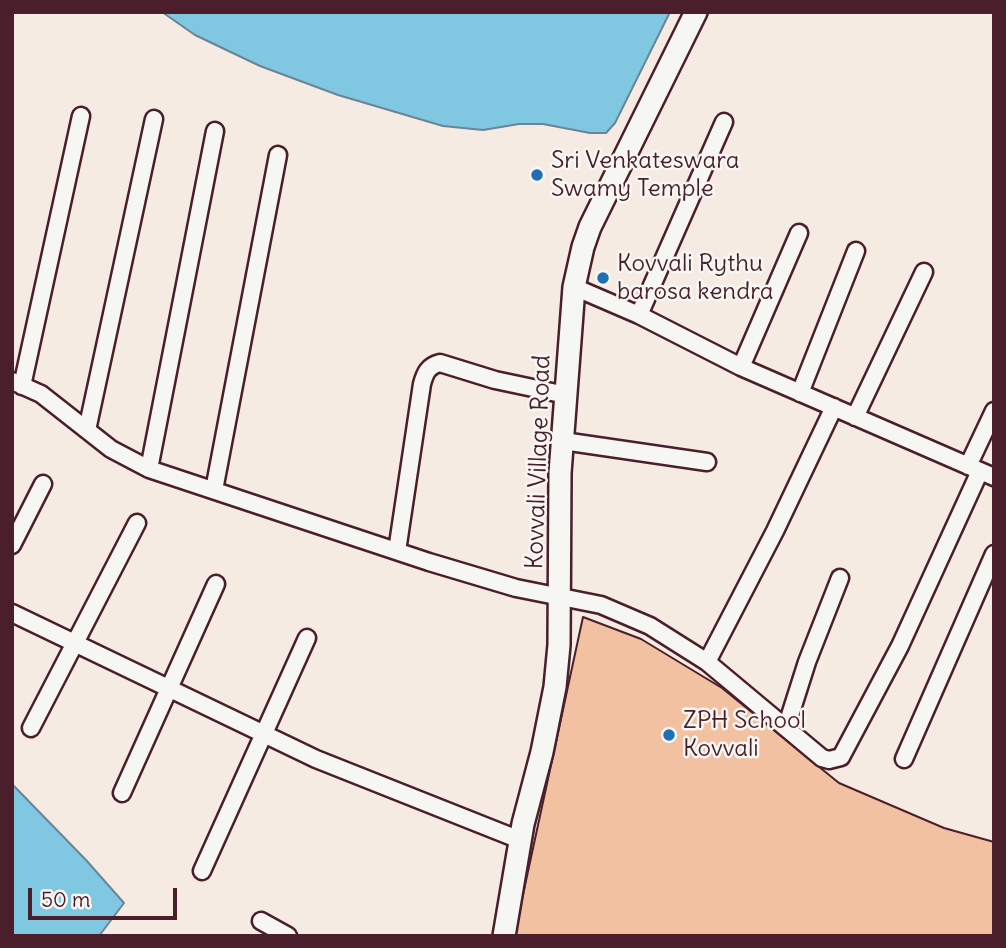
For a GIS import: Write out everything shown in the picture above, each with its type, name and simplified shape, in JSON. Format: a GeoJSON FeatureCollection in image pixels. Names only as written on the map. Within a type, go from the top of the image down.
{"type":"FeatureCollection","features":[{"type":"Feature","properties":{"kind":"street","name":"Kovvali Village Road"},"geometry":{"type":"LineString","coordinates":[[504,936],[520,840],[555,687],[560,595],[560,473],[574,286],[590,227],[696,12]]}},
{"type":"Feature","properties":{"kind":"street"},"geometry":{"type":"LineString","coordinates":[[81,116],[17,384],[41,394],[111,449],[149,469],[516,588],[601,604],[650,626],[707,663],[822,758],[829,760],[841,757],[900,646],[981,472],[994,411]]}},
{"type":"Feature","properties":{"kind":"street"},"geometry":{"type":"LineString","coordinates":[[87,430],[154,119]]}},
{"type":"Feature","properties":{"kind":"street"},"geometry":{"type":"LineString","coordinates":[[639,315],[724,122]]}},
{"type":"Feature","properties":{"kind":"street"},"geometry":{"type":"LineString","coordinates":[[149,469],[215,131]]}},
{"type":"Feature","properties":{"kind":"street"},"geometry":{"type":"LineString","coordinates":[[214,490],[278,155]]}},
{"type":"Feature","properties":{"kind":"street"},"geometry":{"type":"LineString","coordinates":[[741,367],[799,233]]}},
{"type":"Feature","properties":{"kind":"street"},"geometry":{"type":"LineString","coordinates":[[800,393],[856,251]]}},
{"type":"Feature","properties":{"kind":"street"},"geometry":{"type":"LineString","coordinates":[[855,417],[924,272]]}},
{"type":"Feature","properties":{"kind":"street"},"geometry":{"type":"LineString","coordinates":[[574,286],[639,315],[741,367],[981,472]]}},
{"type":"Feature","properties":{"kind":"street"},"geometry":{"type":"LineString","coordinates":[[397,551],[422,384],[432,365],[440,363],[495,380],[566,395]]}},
{"type":"Feature","properties":{"kind":"street"},"geometry":{"type":"LineString","coordinates":[[707,663],[775,531],[834,407]]}},
{"type":"Feature","properties":{"kind":"street"},"geometry":{"type":"LineString","coordinates":[[563,441],[707,462]]}},
{"type":"Feature","properties":{"kind":"street"},"geometry":{"type":"LineString","coordinates":[[12,545],[43,484]]}},
{"type":"Feature","properties":{"kind":"street"},"geometry":{"type":"LineString","coordinates":[[31,728],[136,523]]}},
{"type":"Feature","properties":{"kind":"street"},"geometry":{"type":"LineString","coordinates":[[904,759],[994,554]]}},
{"type":"Feature","properties":{"kind":"street"},"geometry":{"type":"LineString","coordinates":[[786,728],[807,662],[840,578]]}},
{"type":"Feature","properties":{"kind":"street"},"geometry":{"type":"LineString","coordinates":[[121,793],[216,584]]}},
{"type":"Feature","properties":{"kind":"street"},"geometry":{"type":"LineString","coordinates":[[12,613],[316,758],[520,840]]}},
{"type":"Feature","properties":{"kind":"street"},"geometry":{"type":"LineString","coordinates":[[202,871],[307,638]]}},
{"type":"Feature","properties":{"kind":"street"},"geometry":{"type":"LineString","coordinates":[[261,921],[288,936]]}},
{"type":"Feature","properties":{"kind":"water"},"geometry":{"type":"Polygon","coordinates":[[[162,12],[670,12],[615,123],[606,133],[590,133],[543,124],[519,124],[483,130],[443,126],[338,95],[260,66],[195,35],[162,12]]]}},
{"type":"Feature","properties":{"kind":"water"},"geometry":{"type":"Polygon","coordinates":[[[12,784],[124,903],[99,936],[12,936],[12,784]]]}},
{"type":"Feature","properties":{"kind":"building","name":"ZPH School Kovvali"},"geometry":{"type":"Polygon","coordinates":[[[583,617],[641,639],[722,688],[839,783],[944,828],[994,842],[994,936],[514,936],[583,617]]]}},
{"type":"Feature","properties":{"kind":"place","name":"Sri Venkateswara Swamy Temple"},"geometry":{"type":"Point","coordinates":[537,175]}},
{"type":"Feature","properties":{"kind":"place","name":"Kovvali Rythu barosa kendra"},"geometry":{"type":"Point","coordinates":[603,278]}},
{"type":"Feature","properties":{"kind":"place","name":"ZPH School Kovvali"},"geometry":{"type":"Point","coordinates":[669,735]}}]}
